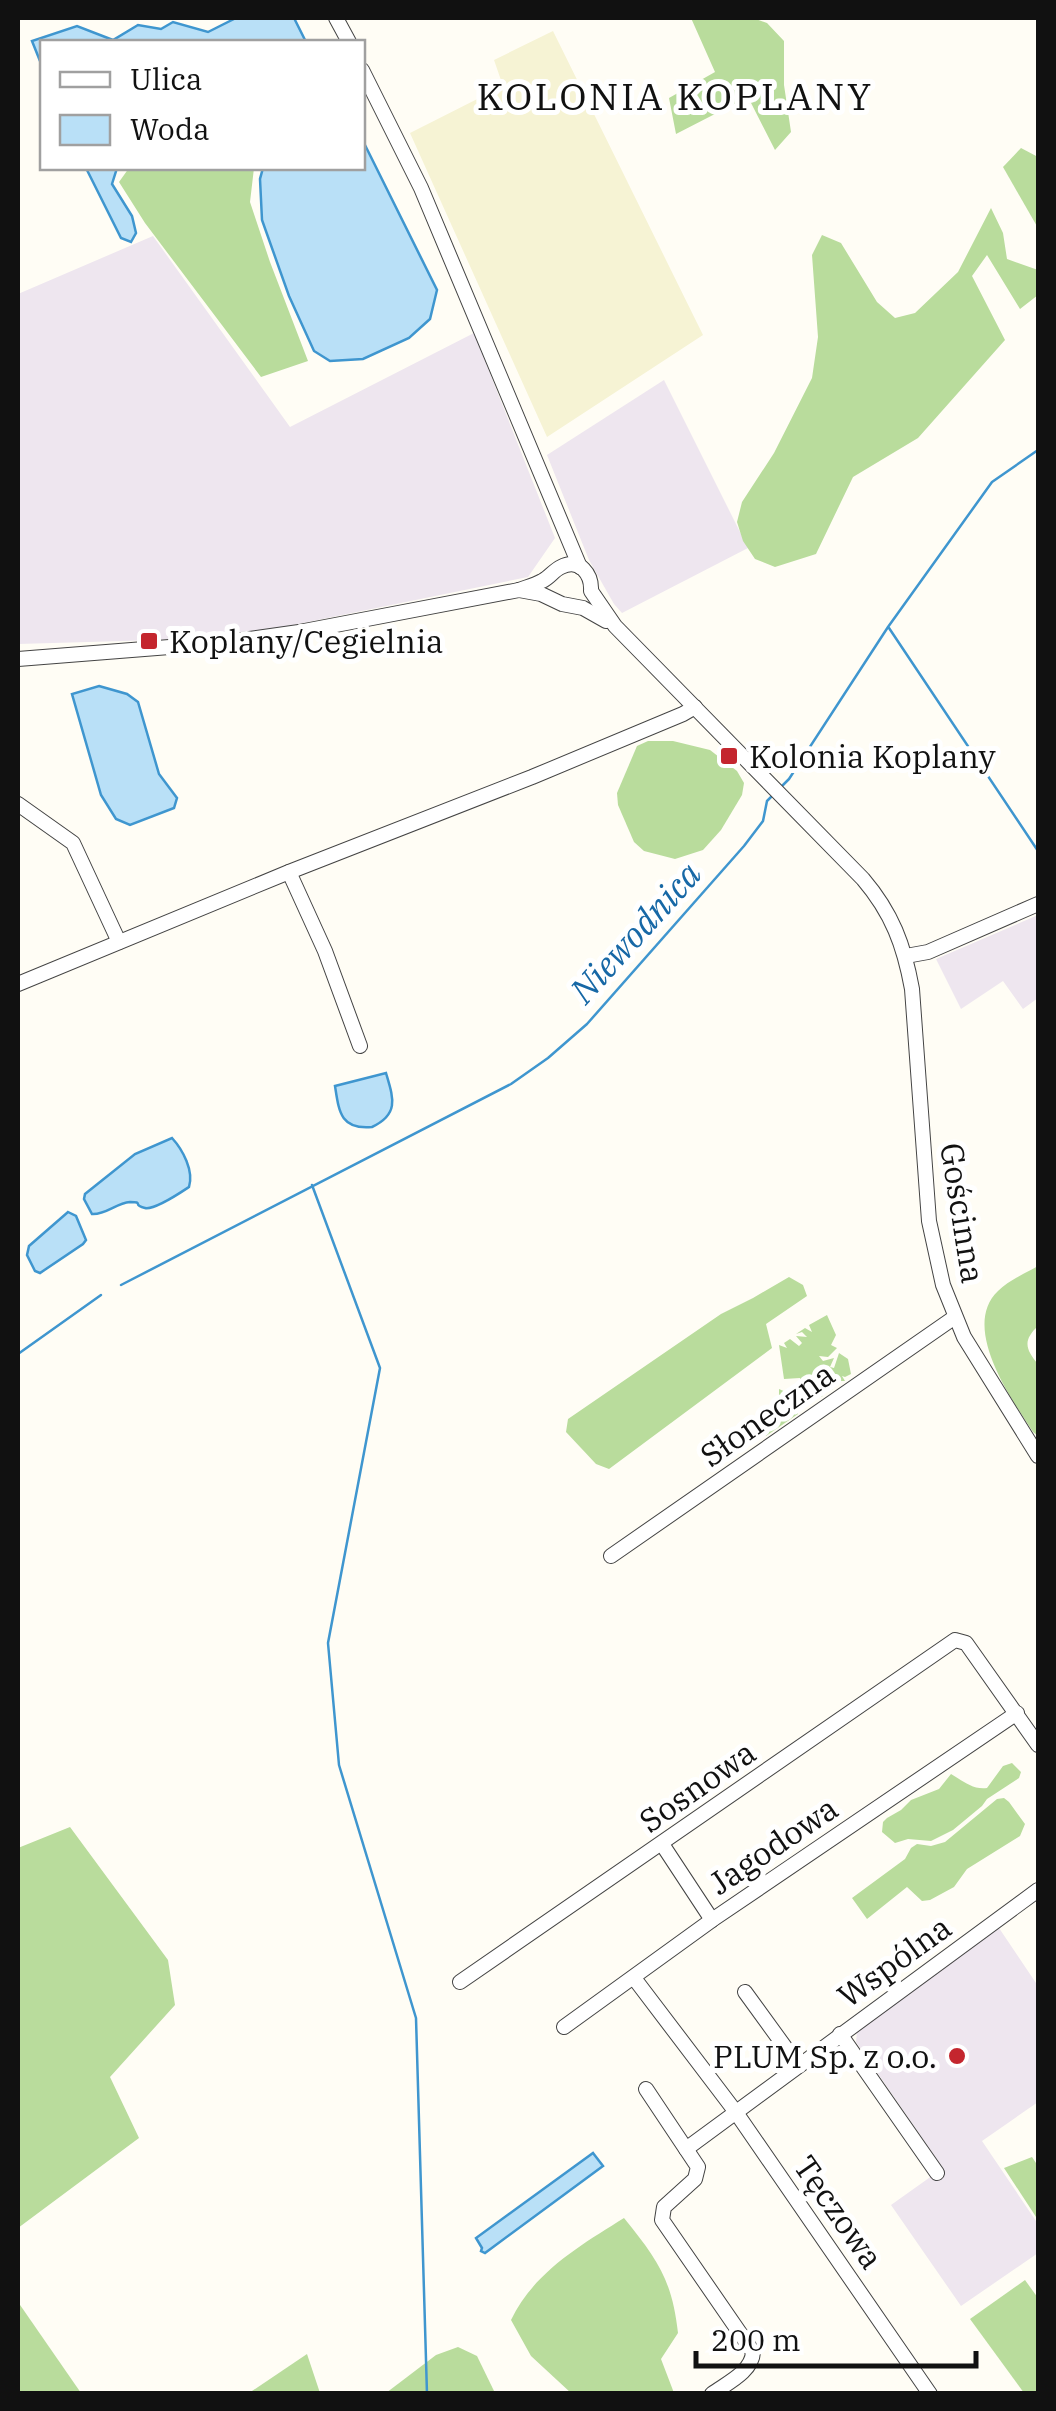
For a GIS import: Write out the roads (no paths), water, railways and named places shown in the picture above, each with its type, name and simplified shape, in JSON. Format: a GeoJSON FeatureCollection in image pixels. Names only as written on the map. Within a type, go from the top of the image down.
{"type":"FeatureCollection","features":[{"type":"Feature","properties":{"kind":"street"},"geometry":{"type":"LineString","coordinates":[[336,18],[348,40]]}},
{"type":"Feature","properties":{"kind":"street"},"geometry":{"type":"LineString","coordinates":[[365,76],[421,188],[580,567]]}},
{"type":"Feature","properties":{"kind":"street"},"geometry":{"type":"LineString","coordinates":[[555,599],[550,583],[564,553],[564,525]]}},
{"type":"Feature","properties":{"kind":"street"},"geometry":{"type":"LineString","coordinates":[[18,658],[220,643],[337,625],[519,590],[575,564],[589,574],[592,583],[586,599],[571,606]]}},
{"type":"Feature","properties":{"kind":"street"},"geometry":{"type":"LineString","coordinates":[[519,590],[592,612],[615,626]]}},
{"type":"Feature","properties":{"kind":"street"},"geometry":{"type":"LineString","coordinates":[[590,592],[615,626]]}},
{"type":"Feature","properties":{"kind":"street","name":"Gościnna"},"geometry":{"type":"LineString","coordinates":[[615,626],[877,895],[887,910],[906,956],[912,989],[929,1221],[942,1285],[955,1317],[1038,1456]]}},
{"type":"Feature","properties":{"kind":"street"},"geometry":{"type":"LineString","coordinates":[[18,984],[549,770],[694,707]]}},
{"type":"Feature","properties":{"kind":"street"},"geometry":{"type":"LineString","coordinates":[[18,804],[73,842],[119,942]]}},
{"type":"Feature","properties":{"kind":"street"},"geometry":{"type":"LineString","coordinates":[[289,872],[325,951],[360,1046]]}},
{"type":"Feature","properties":{"kind":"street"},"geometry":{"type":"LineString","coordinates":[[906,956],[928,952],[1038,904]]}},
{"type":"Feature","properties":{"kind":"street","name":"Słoneczna"},"geometry":{"type":"LineString","coordinates":[[611,1556],[955,1317]]}},
{"type":"Feature","properties":{"kind":"street","name":"Sosnowa"},"geometry":{"type":"LineString","coordinates":[[460,1982],[955,1640],[966,1643],[1016,1714]]}},
{"type":"Feature","properties":{"kind":"street"},"geometry":{"type":"LineString","coordinates":[[1016,1714],[1038,1745]]}},
{"type":"Feature","properties":{"kind":"street","name":"Jagodowa"},"geometry":{"type":"LineString","coordinates":[[564,2027],[712,1920],[1016,1714]]}},
{"type":"Feature","properties":{"kind":"street"},"geometry":{"type":"LineString","coordinates":[[662,1844],[712,1920]]}},
{"type":"Feature","properties":{"kind":"street","name":"Wspólna"},"geometry":{"type":"LineString","coordinates":[[686,2149],[1038,1890]]}},
{"type":"Feature","properties":{"kind":"street","name":"Tęczowa"},"geometry":{"type":"LineString","coordinates":[[634,1978],[735,2111],[930,2394]]}},
{"type":"Feature","properties":{"kind":"street"},"geometry":{"type":"LineString","coordinates":[[745,1992],[798,2065]]}},
{"type":"Feature","properties":{"kind":"street"},"geometry":{"type":"LineString","coordinates":[[840,2034],[937,2173]]}},
{"type":"Feature","properties":{"kind":"street"},"geometry":{"type":"LineString","coordinates":[[646,2089],[696,2163],[697,2176],[664,2207],[662,2220],[754,2352],[749,2367],[712,2394]]}},
{"type":"Feature","properties":{"kind":"water"},"geometry":{"type":"Polygon","coordinates":[[[236,18],[294,18],[305,40],[113,40],[138,25],[161,29],[173,22],[208,32],[236,18]]]}},
{"type":"Feature","properties":{"kind":"water"},"geometry":{"type":"Polygon","coordinates":[[[77,26],[113,40],[40,40],[40,61],[32,41],[77,26]]]}},
{"type":"Feature","properties":{"kind":"water"},"geometry":{"type":"Polygon","coordinates":[[[365,145],[437,290],[430,319],[409,338],[363,359],[330,361],[314,351],[262,220],[262,170],[365,170],[365,145]]]}},
{"type":"Feature","properties":{"kind":"water"},"geometry":{"type":"Polygon","coordinates":[[[87,170],[116,170],[112,184],[132,216],[136,233],[131,242],[121,238],[87,170]]]}},
{"type":"Feature","properties":{"kind":"water"},"geometry":{"type":"Polygon","coordinates":[[[99,686],[127,694],[138,702],[159,774],[177,798],[174,808],[130,825],[116,819],[101,795],[72,694],[99,686]]]}},
{"type":"Feature","properties":{"kind":"water"},"geometry":{"type":"Polygon","coordinates":[[[386,1073],[391,1111],[372,1127],[347,1122],[340,1111],[335,1086],[386,1073]]]}},
{"type":"Feature","properties":{"kind":"water"},"geometry":{"type":"Polygon","coordinates":[[[172,1138],[187,1161],[189,1187],[155,1206],[145,1208],[130,1202],[92,1214],[85,1194],[135,1154],[172,1138]]]}},
{"type":"Feature","properties":{"kind":"water"},"geometry":{"type":"Polygon","coordinates":[[[68,1212],[76,1216],[86,1240],[40,1273],[35,1271],[27,1255],[29,1246],[68,1212]]]}},
{"type":"Feature","properties":{"kind":"water"},"geometry":{"type":"Polygon","coordinates":[[[593,2153],[603,2166],[485,2253],[481,2251],[476,2238],[593,2153]]]}},
{"type":"Feature","properties":{"kind":"waterway","name":"Niewodnica"},"geometry":{"type":"LineString","coordinates":[[782,786],[888,627],[992,482],[1038,450]]}},
{"type":"Feature","properties":{"kind":"waterway"},"geometry":{"type":"LineString","coordinates":[[889,628],[1038,851]]}},
{"type":"Feature","properties":{"kind":"waterway","name":"Niewodnica"},"geometry":{"type":"LineString","coordinates":[[121,1285],[511,1084],[548,1058],[587,1024],[744,846],[763,821],[767,801],[773,795]]}},
{"type":"Feature","properties":{"kind":"waterway"},"geometry":{"type":"LineString","coordinates":[[312,1185],[380,1368],[328,1643],[339,1765],[416,2018],[427,2394]]}},
{"type":"Feature","properties":{"kind":"waterway","name":"Niewodnica"},"geometry":{"type":"LineString","coordinates":[[18,1354],[101,1295]]}},
{"type":"Feature","properties":{"kind":"place","name":"Koplany/Cegielnia"},"geometry":{"type":"Point","coordinates":[149,641]}},
{"type":"Feature","properties":{"kind":"place","name":"Kolonia Koplany"},"geometry":{"type":"Point","coordinates":[729,756]}},
{"type":"Feature","properties":{"kind":"place","name":"PLUM Sp. z o.o."},"geometry":{"type":"Point","coordinates":[957,2056]}},
{"type":"Feature","properties":{"kind":"district","name":"KOLONIA KOPLANY"},"geometry":{"type":"Point","coordinates":[675,95]}}]}
